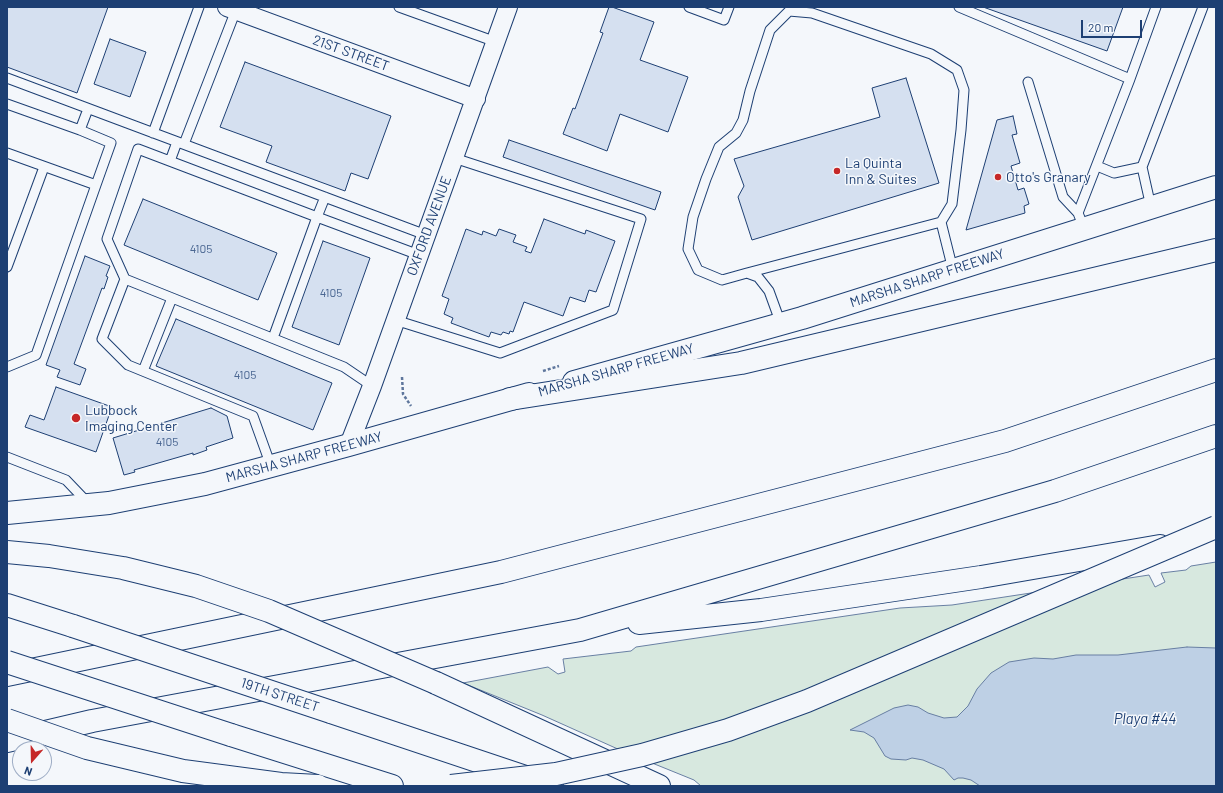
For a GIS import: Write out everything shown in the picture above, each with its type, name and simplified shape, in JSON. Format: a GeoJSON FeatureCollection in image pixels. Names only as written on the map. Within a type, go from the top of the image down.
{"type":"FeatureCollection","features":[{"type":"Feature","properties":{"kind":"main road","name":"MARSHA SHARP FREEWAY"},"geometry":{"type":"LineString","coordinates":[[7,513],[109,503],[205,484],[781,324],[953,270],[1081,221],[1151,207],[1216,187]]}},
{"type":"Feature","properties":{"kind":"main road"},"geometry":{"type":"LineString","coordinates":[[510,400],[741,363],[1216,250]]}},
{"type":"Feature","properties":{"kind":"main road"},"geometry":{"type":"LineString","coordinates":[[7,675],[501,572],[1005,441],[1216,370]]}},
{"type":"Feature","properties":{"kind":"main road"},"geometry":{"type":"LineString","coordinates":[[580,630],[1055,491],[1216,436]]}},
{"type":"Feature","properties":{"kind":"main road"},"geometry":{"type":"LineString","coordinates":[[451,786],[556,774],[642,755],[728,730],[808,700],[1216,527]]}},
{"type":"Feature","properties":{"kind":"main road"},"geometry":{"type":"LineString","coordinates":[[7,741],[100,720],[580,630],[792,605],[981,578],[1216,536]]}},
{"type":"Feature","properties":{"kind":"main road"},"geometry":{"type":"LineString","coordinates":[[7,552],[49,556],[123,568],[196,586],[269,611],[436,683],[659,786]]}},
{"type":"Feature","properties":{"kind":"main road","name":"19TH STREET"},"geometry":{"type":"LineString","coordinates":[[7,605],[552,786]]}},
{"type":"Feature","properties":{"kind":"main road"},"geometry":{"type":"LineString","coordinates":[[7,668],[70,661]]}},
{"type":"Feature","properties":{"kind":"main road"},"geometry":{"type":"LineString","coordinates":[[7,662],[392,786]]}},
{"type":"Feature","properties":{"kind":"main road"},"geometry":{"type":"LineString","coordinates":[[7,720],[88,748],[184,771],[281,784],[318,786]]}},
{"type":"Feature","properties":{"kind":"street","name":"OXFORD AVENUE"},"geometry":{"type":"LineString","coordinates":[[349,445],[396,320],[508,7]]}},
{"type":"Feature","properties":{"kind":"street","name":"21ST STREET"},"geometry":{"type":"LineString","coordinates":[[232,9],[476,99]]}},
{"type":"Feature","properties":{"kind":"lane"},"geometry":{"type":"LineString","coordinates":[[153,133],[199,7]]}},
{"type":"Feature","properties":{"kind":"lane"},"geometry":{"type":"LineString","coordinates":[[399,7],[496,42]]}},
{"type":"Feature","properties":{"kind":"lane"},"geometry":{"type":"LineString","coordinates":[[690,7],[724,20],[729,7]]}},
{"type":"Feature","properties":{"kind":"lane"},"geometry":{"type":"LineString","coordinates":[[959,7],[1130,78]]}},
{"type":"Feature","properties":{"kind":"lane"},"geometry":{"type":"LineString","coordinates":[[1081,221],[1097,166],[1156,7]]}},
{"type":"Feature","properties":{"kind":"lane"},"geometry":{"type":"LineString","coordinates":[[1151,207],[1142,167],[1203,7]]}},
{"type":"Feature","properties":{"kind":"lane"},"geometry":{"type":"LineString","coordinates":[[170,161],[181,143],[232,9]]}},
{"type":"Feature","properties":{"kind":"lane"},"geometry":{"type":"LineString","coordinates":[[789,11],[812,12],[924,51],[957,70],[964,90],[961,130],[952,204],[940,222],[722,280],[698,270],[688,249],[693,217],[706,178],[719,147],[736,133],[743,120],[750,91],[770,30],[789,11]]}},
{"type":"Feature","properties":{"kind":"lane"},"geometry":{"type":"LineString","coordinates":[[7,78],[426,235]]}},
{"type":"Feature","properties":{"kind":"lane"},"geometry":{"type":"LineString","coordinates":[[1028,82],[1063,196],[1081,221]]}},
{"type":"Feature","properties":{"kind":"lane"},"geometry":{"type":"LineString","coordinates":[[7,104],[80,130],[111,143],[36,355],[7,367]]}},
{"type":"Feature","properties":{"kind":"lane"},"geometry":{"type":"LineString","coordinates":[[80,130],[88,109]]}},
{"type":"Feature","properties":{"kind":"lane"},"geometry":{"type":"LineString","coordinates":[[372,386],[344,367],[125,279],[107,239],[138,149],[419,255]]}},
{"type":"Feature","properties":{"kind":"lane"},"geometry":{"type":"LineString","coordinates":[[7,153],[96,185]]}},
{"type":"Feature","properties":{"kind":"lane"},"geometry":{"type":"LineString","coordinates":[[396,320],[500,353],[613,310],[641,219],[454,158]]}},
{"type":"Feature","properties":{"kind":"lane"},"geometry":{"type":"LineString","coordinates":[[1097,166],[1114,172],[1142,167]]}},
{"type":"Feature","properties":{"kind":"lane"},"geometry":{"type":"LineString","coordinates":[[7,267],[44,167]]}},
{"type":"Feature","properties":{"kind":"lane"},"geometry":{"type":"LineString","coordinates":[[273,338],[325,197]]}},
{"type":"Feature","properties":{"kind":"lane"},"geometry":{"type":"LineString","coordinates":[[940,222],[953,270]]}},
{"type":"Feature","properties":{"kind":"lane"},"geometry":{"type":"LineString","coordinates":[[747,273],[758,277],[769,291],[781,324]]}},
{"type":"Feature","properties":{"kind":"lane"},"geometry":{"type":"LineString","coordinates":[[125,279],[102,339],[128,365],[253,416],[271,466]]}},
{"type":"Feature","properties":{"kind":"lane"},"geometry":{"type":"LineString","coordinates":[[143,371],[172,298]]}},
{"type":"Feature","properties":{"kind":"lane"},"geometry":{"type":"LineString","coordinates":[[7,457],[66,480],[90,505]]}},
{"type":"Feature","properties":{"kind":"shaded area"},"geometry":{"type":"Polygon","coordinates":[[[1216,562],[1216,786],[701,786],[694,780],[463,683],[548,667],[558,674],[565,672],[563,659],[631,651],[636,647],[900,608],[952,605],[1149,575],[1155,587],[1165,582],[1161,573],[1186,570],[1191,566],[1216,562]]]}},
{"type":"Feature","properties":{"kind":"water","name":"Playa #44"},"geometry":{"type":"Polygon","coordinates":[[[1187,647],[1216,648],[1216,786],[980,786],[971,780],[963,778],[954,780],[944,769],[923,760],[912,758],[906,760],[891,759],[885,756],[874,738],[864,732],[850,730],[894,708],[908,705],[918,707],[928,713],[944,718],[957,717],[968,706],[977,689],[991,673],[1009,662],[1034,658],[1053,659],[1076,655],[1118,655],[1187,647]]]}},
{"type":"Feature","properties":{"kind":"building"},"geometry":{"type":"Polygon","coordinates":[[[7,7],[108,7],[77,93],[7,67],[7,7]]]}},
{"type":"Feature","properties":{"kind":"building"},"geometry":{"type":"Polygon","coordinates":[[[609,7],[654,22],[640,60],[688,77],[668,132],[620,114],[607,151],[563,134],[573,108],[575,109],[603,33],[600,32],[609,7]]]}},
{"type":"Feature","properties":{"kind":"building"},"geometry":{"type":"Polygon","coordinates":[[[983,7],[1123,7],[1107,51],[983,7]]]}},
{"type":"Feature","properties":{"kind":"building"},"geometry":{"type":"Polygon","coordinates":[[[110,39],[146,52],[130,97],[94,84],[110,39]]]}},
{"type":"Feature","properties":{"kind":"building"},"geometry":{"type":"Polygon","coordinates":[[[245,62],[391,116],[368,179],[351,173],[345,191],[266,162],[272,146],[220,127],[245,62]]]}},
{"type":"Feature","properties":{"kind":"building","name":"La Quinta Inn & Suites"},"geometry":{"type":"Polygon","coordinates":[[[906,78],[939,183],[752,240],[738,197],[744,186],[734,159],[880,117],[872,88],[906,78]]]}},
{"type":"Feature","properties":{"kind":"building","name":"Otto's Granary"},"geometry":{"type":"Polygon","coordinates":[[[1013,116],[1017,134],[1012,135],[1020,163],[1011,166],[1018,190],[1024,188],[1029,204],[1024,206],[1025,213],[966,230],[997,120],[1013,116]]]}},
{"type":"Feature","properties":{"kind":"building"},"geometry":{"type":"Polygon","coordinates":[[[509,140],[661,192],[655,210],[503,157],[509,140]]]}},
{"type":"Feature","properties":{"kind":"building"},"geometry":{"type":"Polygon","coordinates":[[[143,199],[277,253],[258,300],[124,245],[143,199]]]}},
{"type":"Feature","properties":{"kind":"building"},"geometry":{"type":"Polygon","coordinates":[[[544,219],[585,234],[586,230],[615,241],[596,292],[589,290],[585,302],[570,297],[563,316],[524,302],[513,332],[510,331],[509,334],[503,332],[501,335],[491,332],[489,337],[451,323],[453,318],[444,314],[449,299],[442,296],[466,229],[482,235],[483,231],[496,236],[499,229],[516,235],[513,242],[527,247],[525,251],[531,253],[544,219]]]}},
{"type":"Feature","properties":{"kind":"building"},"geometry":{"type":"Polygon","coordinates":[[[323,241],[370,258],[339,345],[292,327],[323,241]]]}},
{"type":"Feature","properties":{"kind":"building"},"geometry":{"type":"Polygon","coordinates":[[[85,256],[110,266],[106,276],[108,277],[104,289],[102,288],[74,364],[86,369],[80,385],[57,377],[60,370],[46,365],[85,256]]]}},
{"type":"Feature","properties":{"kind":"building"},"geometry":{"type":"Polygon","coordinates":[[[176,319],[332,383],[313,430],[156,366],[176,319]]]}},
{"type":"Feature","properties":{"kind":"building","name":"Lubbock Imaging Center"},"geometry":{"type":"Polygon","coordinates":[[[56,387],[112,407],[96,452],[25,427],[30,415],[44,420],[56,387]]]}},
{"type":"Feature","properties":{"kind":"building"},"geometry":{"type":"Polygon","coordinates":[[[211,408],[227,416],[233,438],[206,447],[207,450],[193,455],[193,453],[134,470],[135,472],[124,475],[113,438],[211,408]]]}},
{"type":"Feature","properties":{"kind":"place","name":"La Quinta Inn & Suites"},"geometry":{"type":"Point","coordinates":[837,171]}},
{"type":"Feature","properties":{"kind":"place","name":"Otto's Granary"},"geometry":{"type":"Point","coordinates":[998,177]}},
{"type":"Feature","properties":{"kind":"place","name":"Lubbock Imaging Center"},"geometry":{"type":"Point","coordinates":[76,418]}}]}
